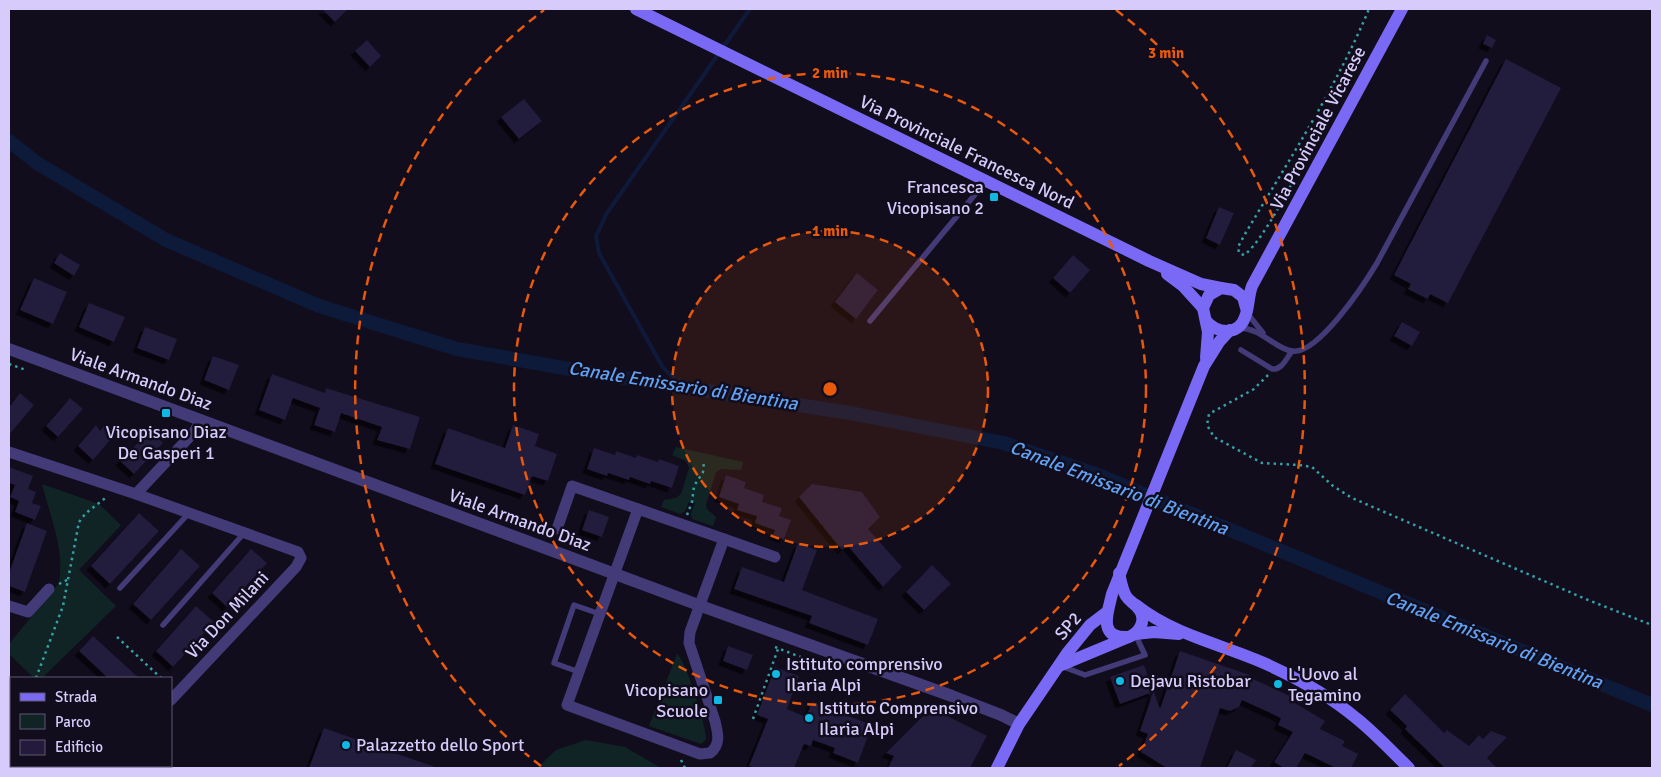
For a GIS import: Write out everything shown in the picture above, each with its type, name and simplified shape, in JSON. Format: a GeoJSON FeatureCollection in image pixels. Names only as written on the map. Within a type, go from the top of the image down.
{"type":"FeatureCollection","features":[{"type":"Feature","properties":{"kind":"main road","name":"Via Provinciale Francesca Nord"},"geometry":{"type":"LineString","coordinates":[[636,9],[1149,261]]}},
{"type":"Feature","properties":{"kind":"main road","name":"Via Provinciale Vicarese"},"geometry":{"type":"LineString","coordinates":[[1108,610],[1122,567],[1204,366],[1219,342],[1242,323],[1252,286],[1402,9]]}},
{"type":"Feature","properties":{"kind":"main road"},"geometry":{"type":"LineString","coordinates":[[1149,261],[1201,284],[1226,289],[1243,297],[1246,310]]}},
{"type":"Feature","properties":{"kind":"main road"},"geometry":{"type":"LineString","coordinates":[[1149,261],[1176,280],[1203,308]]}},
{"type":"Feature","properties":{"kind":"main road","name":"Via Provinciale Vicarese"},"geometry":{"type":"LineString","coordinates":[[1204,366],[1208,342],[1203,308],[1209,295],[1251,278],[1265,263]]}},
{"type":"Feature","properties":{"kind":"main road"},"geometry":{"type":"LineString","coordinates":[[1206,321],[1215,329],[1221,331],[1233,329]]}},
{"type":"Feature","properties":{"kind":"main road"},"geometry":{"type":"LineString","coordinates":[[1122,567],[1123,589],[1142,613],[1142,622],[1131,636]]}},
{"type":"Feature","properties":{"kind":"main road"},"geometry":{"type":"LineString","coordinates":[[1188,636],[1165,633],[1122,638],[1112,633],[1106,623],[1108,610],[1119,601],[1133,603],[1153,618],[1188,636],[1264,663],[1322,694],[1356,718],[1409,768]]}},
{"type":"Feature","properties":{"kind":"main road","name":"SP2"},"geometry":{"type":"LineString","coordinates":[[997,768],[1020,724],[1059,666],[1083,632],[1108,610]]}},
{"type":"Feature","properties":{"kind":"main road","name":"SP2"},"geometry":{"type":"LineString","coordinates":[[1059,666],[1131,636]]}},
{"type":"Feature","properties":{"kind":"street","name":"Viale Armando Diaz"},"geometry":{"type":"LineString","coordinates":[[9,348],[700,606],[952,696],[1020,724]]}},
{"type":"Feature","properties":{"kind":"street"},"geometry":{"type":"LineString","coordinates":[[136,494],[194,432],[201,420]]}},
{"type":"Feature","properties":{"kind":"street"},"geometry":{"type":"LineString","coordinates":[[9,452],[245,532]]}},
{"type":"Feature","properties":{"kind":"street"},"geometry":{"type":"LineString","coordinates":[[557,529],[572,486],[775,557]]}},
{"type":"Feature","properties":{"kind":"street"},"geometry":{"type":"LineString","coordinates":[[638,509],[567,705],[700,754],[710,753],[716,746],[718,734],[716,722],[689,643],[690,632],[724,539]]}},
{"type":"Feature","properties":{"kind":"street","name":"Via Don Milani"},"geometry":{"type":"LineString","coordinates":[[172,699],[296,567],[301,558],[298,552],[245,532]]}},
{"type":"Feature","properties":{"kind":"street"},"geometry":{"type":"LineString","coordinates":[[9,606],[28,612],[49,589]]}},
{"type":"Feature","properties":{"kind":"lane"},"geometry":{"type":"LineString","coordinates":[[1233,329],[1250,330],[1292,352],[1302,351],[1312,345],[1340,315],[1366,281],[1486,61]]}},
{"type":"Feature","properties":{"kind":"lane"},"geometry":{"type":"LineString","coordinates":[[870,321],[986,180]]}},
{"type":"Feature","properties":{"kind":"lane"},"geometry":{"type":"LineString","coordinates":[[1246,310],[1257,326],[1270,339]]}},
{"type":"Feature","properties":{"kind":"lane"},"geometry":{"type":"LineString","coordinates":[[1241,350],[1272,370],[1279,369],[1292,352]]}},
{"type":"Feature","properties":{"kind":"lane"},"geometry":{"type":"LineString","coordinates":[[120,588],[189,512]]}},
{"type":"Feature","properties":{"kind":"lane"},"geometry":{"type":"LineString","coordinates":[[163,625],[245,532]]}},
{"type":"Feature","properties":{"kind":"lane"},"geometry":{"type":"LineString","coordinates":[[579,672],[554,664],[574,605],[600,614]]}},
{"type":"Feature","properties":{"kind":"lane"},"geometry":{"type":"LineString","coordinates":[[1059,666],[1085,676],[1145,655],[1131,636]]}},
{"type":"Feature","properties":{"kind":"path"},"geometry":{"type":"LineString","coordinates":[[1337,127],[1325,124],[1320,127],[1272,219],[1252,250],[1244,255],[1239,253],[1238,247],[1244,234],[1325,101],[1368,9]]}},
{"type":"Feature","properties":{"kind":"path"},"geometry":{"type":"LineString","coordinates":[[1272,370],[1262,383],[1254,389],[1209,414],[1207,424],[1214,437],[1262,463],[1312,467],[1333,486],[1352,498],[1552,585],[1652,625]]}},
{"type":"Feature","properties":{"kind":"path"},"geometry":{"type":"LineString","coordinates":[[682,524],[692,502],[694,486],[705,466],[704,461]]}},
{"type":"Feature","properties":{"kind":"path"},"geometry":{"type":"LineString","coordinates":[[36,677],[63,606],[80,522],[86,513],[119,488]]}},
{"type":"Feature","properties":{"kind":"path"},"geometry":{"type":"LineString","coordinates":[[117,637],[160,677]]}},
{"type":"Feature","properties":{"kind":"path"},"geometry":{"type":"LineString","coordinates":[[753,719],[778,649]]}},
{"type":"Feature","properties":{"kind":"green space"},"geometry":{"type":"Polygon","coordinates":[[[676,447],[743,462],[741,470],[721,469],[716,472],[706,505],[707,509],[716,517],[713,526],[692,519],[691,514],[695,503],[689,502],[685,511],[680,514],[661,507],[664,500],[676,498],[681,494],[689,468],[686,461],[672,455],[676,447]]]}},
{"type":"Feature","properties":{"kind":"green space"},"geometry":{"type":"Polygon","coordinates":[[[42,484],[99,504],[121,525],[79,570],[116,606],[43,677],[33,677],[9,654],[9,644],[59,583],[60,558],[42,484]]]}},
{"type":"Feature","properties":{"kind":"green space"},"geometry":{"type":"Polygon","coordinates":[[[677,654],[685,668],[703,721],[706,739],[701,744],[649,726],[677,654]]]}},
{"type":"Feature","properties":{"kind":"green space"},"geometry":{"type":"Polygon","coordinates":[[[586,740],[625,747],[661,768],[537,768],[556,750],[586,740]]]}},
{"type":"Feature","properties":{"kind":"building"},"geometry":{"type":"Polygon","coordinates":[[[322,9],[348,9],[335,22],[322,9]]]}},
{"type":"Feature","properties":{"kind":"building"},"geometry":{"type":"Polygon","coordinates":[[[1487,35],[1496,40],[1492,48],[1483,44],[1487,35]]]}},
{"type":"Feature","properties":{"kind":"building"},"geometry":{"type":"Polygon","coordinates":[[[367,40],[381,56],[370,67],[355,51],[367,40]]]}},
{"type":"Feature","properties":{"kind":"building"},"geometry":{"type":"Polygon","coordinates":[[[1506,59],[1561,88],[1448,303],[1430,294],[1428,299],[1408,289],[1411,284],[1394,275],[1506,59]]]}},
{"type":"Feature","properties":{"kind":"building"},"geometry":{"type":"Polygon","coordinates":[[[524,99],[542,121],[519,139],[501,117],[524,99]]]}},
{"type":"Feature","properties":{"kind":"building"},"geometry":{"type":"Polygon","coordinates":[[[1219,207],[1234,213],[1220,245],[1206,238],[1219,207]]]}},
{"type":"Feature","properties":{"kind":"building"},"geometry":{"type":"Polygon","coordinates":[[[60,253],[80,265],[74,276],[54,263],[60,253]]]}},
{"type":"Feature","properties":{"kind":"building"},"geometry":{"type":"Polygon","coordinates":[[[1073,255],[1090,270],[1070,293],[1053,278],[1073,255]]]}},
{"type":"Feature","properties":{"kind":"building"},"geometry":{"type":"Polygon","coordinates":[[[857,273],[878,290],[856,319],[835,302],[857,273]]]}},
{"type":"Feature","properties":{"kind":"building"},"geometry":{"type":"Polygon","coordinates":[[[34,278],[67,292],[53,324],[20,310],[34,278]]]}},
{"type":"Feature","properties":{"kind":"building"},"geometry":{"type":"Polygon","coordinates":[[[89,303],[125,317],[114,342],[79,327],[89,303]]]}},
{"type":"Feature","properties":{"kind":"building"},"geometry":{"type":"Polygon","coordinates":[[[1402,322],[1420,332],[1412,346],[1394,336],[1402,322]]]}},
{"type":"Feature","properties":{"kind":"building"},"geometry":{"type":"Polygon","coordinates":[[[145,327],[177,339],[169,360],[137,348],[145,327]]]}},
{"type":"Feature","properties":{"kind":"building"},"geometry":{"type":"Polygon","coordinates":[[[213,356],[239,365],[229,390],[204,380],[213,356]]]}},
{"type":"Feature","properties":{"kind":"building"},"geometry":{"type":"Polygon","coordinates":[[[272,374],[325,393],[326,388],[420,417],[410,449],[377,440],[382,427],[341,413],[335,432],[314,425],[320,408],[293,398],[285,420],[259,410],[272,374]]]}},
{"type":"Feature","properties":{"kind":"building"},"geometry":{"type":"Polygon","coordinates":[[[20,393],[34,405],[9,435],[9,407],[20,393]]]}},
{"type":"Feature","properties":{"kind":"building"},"geometry":{"type":"Polygon","coordinates":[[[70,398],[83,409],[58,437],[46,426],[70,398]]]}},
{"type":"Feature","properties":{"kind":"building"},"geometry":{"type":"Polygon","coordinates":[[[106,423],[117,432],[93,460],[78,446],[96,425],[100,431],[106,423]]]}},
{"type":"Feature","properties":{"kind":"building"},"geometry":{"type":"Polygon","coordinates":[[[513,425],[539,434],[535,446],[557,454],[548,481],[532,476],[525,495],[435,464],[448,428],[505,448],[513,425]]]}},
{"type":"Feature","properties":{"kind":"building"},"geometry":{"type":"Polygon","coordinates":[[[150,430],[163,443],[134,474],[120,461],[150,430]]]}},
{"type":"Feature","properties":{"kind":"building"},"geometry":{"type":"Polygon","coordinates":[[[594,448],[615,455],[616,451],[636,458],[637,455],[658,462],[659,459],[679,466],[672,488],[651,481],[650,484],[630,477],[629,480],[608,473],[607,476],[587,469],[594,448]]]}},
{"type":"Feature","properties":{"kind":"building"},"geometry":{"type":"Polygon","coordinates":[[[9,467],[33,476],[28,489],[36,492],[32,503],[41,506],[35,520],[15,512],[19,501],[10,497],[15,485],[9,483],[9,467]]]}},
{"type":"Feature","properties":{"kind":"building"},"geometry":{"type":"Polygon","coordinates":[[[726,475],[746,482],[744,488],[764,495],[762,502],[782,508],[779,516],[791,520],[784,539],[773,535],[775,530],[755,523],[757,516],[737,510],[739,504],[719,497],[726,475]]]}},
{"type":"Feature","properties":{"kind":"building"},"geometry":{"type":"Polygon","coordinates":[[[812,484],[862,492],[880,517],[868,529],[902,567],[883,587],[847,545],[842,550],[799,497],[812,484]]]}},
{"type":"Feature","properties":{"kind":"building"},"geometry":{"type":"Polygon","coordinates":[[[589,510],[609,517],[602,537],[582,530],[589,510]]]}},
{"type":"Feature","properties":{"kind":"building"},"geometry":{"type":"Polygon","coordinates":[[[139,513],[159,531],[110,584],[91,566],[139,513]]]}},
{"type":"Feature","properties":{"kind":"building"},"geometry":{"type":"Polygon","coordinates":[[[27,523],[47,531],[25,592],[9,586],[9,573],[27,523]]]}},
{"type":"Feature","properties":{"kind":"building"},"geometry":{"type":"Polygon","coordinates":[[[798,543],[817,550],[802,590],[878,619],[868,645],[809,623],[812,616],[734,589],[742,567],[784,582],[798,543]]]}},
{"type":"Feature","properties":{"kind":"building"},"geometry":{"type":"Polygon","coordinates":[[[181,549],[200,566],[151,620],[133,604],[181,549]]]}},
{"type":"Feature","properties":{"kind":"building"},"geometry":{"type":"Polygon","coordinates":[[[251,549],[267,563],[227,607],[212,593],[251,549]]]}},
{"type":"Feature","properties":{"kind":"building"},"geometry":{"type":"Polygon","coordinates":[[[932,565],[951,584],[924,610],[906,592],[932,565]]]}},
{"type":"Feature","properties":{"kind":"building"},"geometry":{"type":"Polygon","coordinates":[[[196,606],[214,622],[173,667],[156,651],[196,606]]]}},
{"type":"Feature","properties":{"kind":"building"},"geometry":{"type":"Polygon","coordinates":[[[93,636],[138,677],[107,677],[79,651],[93,636]]]}},
{"type":"Feature","properties":{"kind":"building"},"geometry":{"type":"Polygon","coordinates":[[[728,646],[753,655],[747,670],[723,661],[728,646]]]}},
{"type":"Feature","properties":{"kind":"building"},"geometry":{"type":"Polygon","coordinates":[[[1180,651],[1250,675],[1249,677],[1292,697],[1290,700],[1325,721],[1320,729],[1345,741],[1342,746],[1358,754],[1351,768],[1336,768],[1305,753],[1296,768],[1284,768],[1274,762],[1293,732],[1278,725],[1281,718],[1242,700],[1239,707],[1230,711],[1220,708],[1200,768],[1167,768],[1141,752],[1148,734],[1140,731],[1153,692],[1120,704],[1110,677],[1144,665],[1160,709],[1180,651]]]}},
{"type":"Feature","properties":{"kind":"building","name":"Istituto Comprensivo Ilaria Alpi"},"geometry":{"type":"Polygon","coordinates":[[[775,667],[799,676],[787,709],[806,717],[812,702],[872,725],[858,763],[833,753],[835,748],[813,740],[811,746],[804,744],[794,768],[756,768],[749,766],[768,719],[757,715],[775,667]]]}},
{"type":"Feature","properties":{"kind":"building"},"geometry":{"type":"Polygon","coordinates":[[[1405,694],[1444,733],[1447,730],[1469,746],[1479,735],[1483,739],[1491,731],[1507,737],[1487,758],[1497,768],[1445,768],[1405,729],[1407,726],[1390,710],[1405,694]]]}},
{"type":"Feature","properties":{"kind":"building"},"geometry":{"type":"Polygon","coordinates":[[[931,708],[987,736],[970,768],[888,768],[894,756],[886,753],[931,708]]]}},
{"type":"Feature","properties":{"kind":"building","name":"Palazzetto dello Sport"},"geometry":{"type":"Polygon","coordinates":[[[324,728],[435,767],[309,768],[324,728]]]}},
{"type":"Feature","properties":{"kind":"building"},"geometry":{"type":"Polygon","coordinates":[[[1236,750],[1256,760],[1251,768],[1227,768],[1236,750]]]}},
{"type":"Feature","properties":{"kind":"waterway"},"geometry":{"type":"LineString","coordinates":[[682,388],[662,366],[599,253],[596,236],[607,213],[750,9]]}},
{"type":"Feature","properties":{"kind":"waterway","name":"Canale Emissario di Bientina"},"geometry":{"type":"LineString","coordinates":[[9,141],[37,163],[166,240],[319,306],[457,349],[592,373],[850,413],[1004,443],[1098,475],[1652,705]]}},
{"type":"Feature","properties":{"kind":"place","name":"Francesca Vicopisano 2"},"geometry":{"type":"Point","coordinates":[994,197]}},
{"type":"Feature","properties":{"kind":"place","name":"Vicopisano Diaz De Gasperi 1"},"geometry":{"type":"Point","coordinates":[166,413]}},
{"type":"Feature","properties":{"kind":"place","name":"Istituto comprensivo Ilaria Alpi"},"geometry":{"type":"Point","coordinates":[776,674]}},
{"type":"Feature","properties":{"kind":"place","name":"Dejavu Ristobar"},"geometry":{"type":"Point","coordinates":[1120,681]}},
{"type":"Feature","properties":{"kind":"place","name":"L'Uovo al Tegamino"},"geometry":{"type":"Point","coordinates":[1278,684]}},
{"type":"Feature","properties":{"kind":"place","name":"Vicopisano Scuole"},"geometry":{"type":"Point","coordinates":[718,700]}},
{"type":"Feature","properties":{"kind":"place","name":"Istituto Comprensivo Ilaria Alpi"},"geometry":{"type":"Point","coordinates":[809,718]}},
{"type":"Feature","properties":{"kind":"place","name":"Palazzetto dello Sport"},"geometry":{"type":"Point","coordinates":[346,745]}}]}
